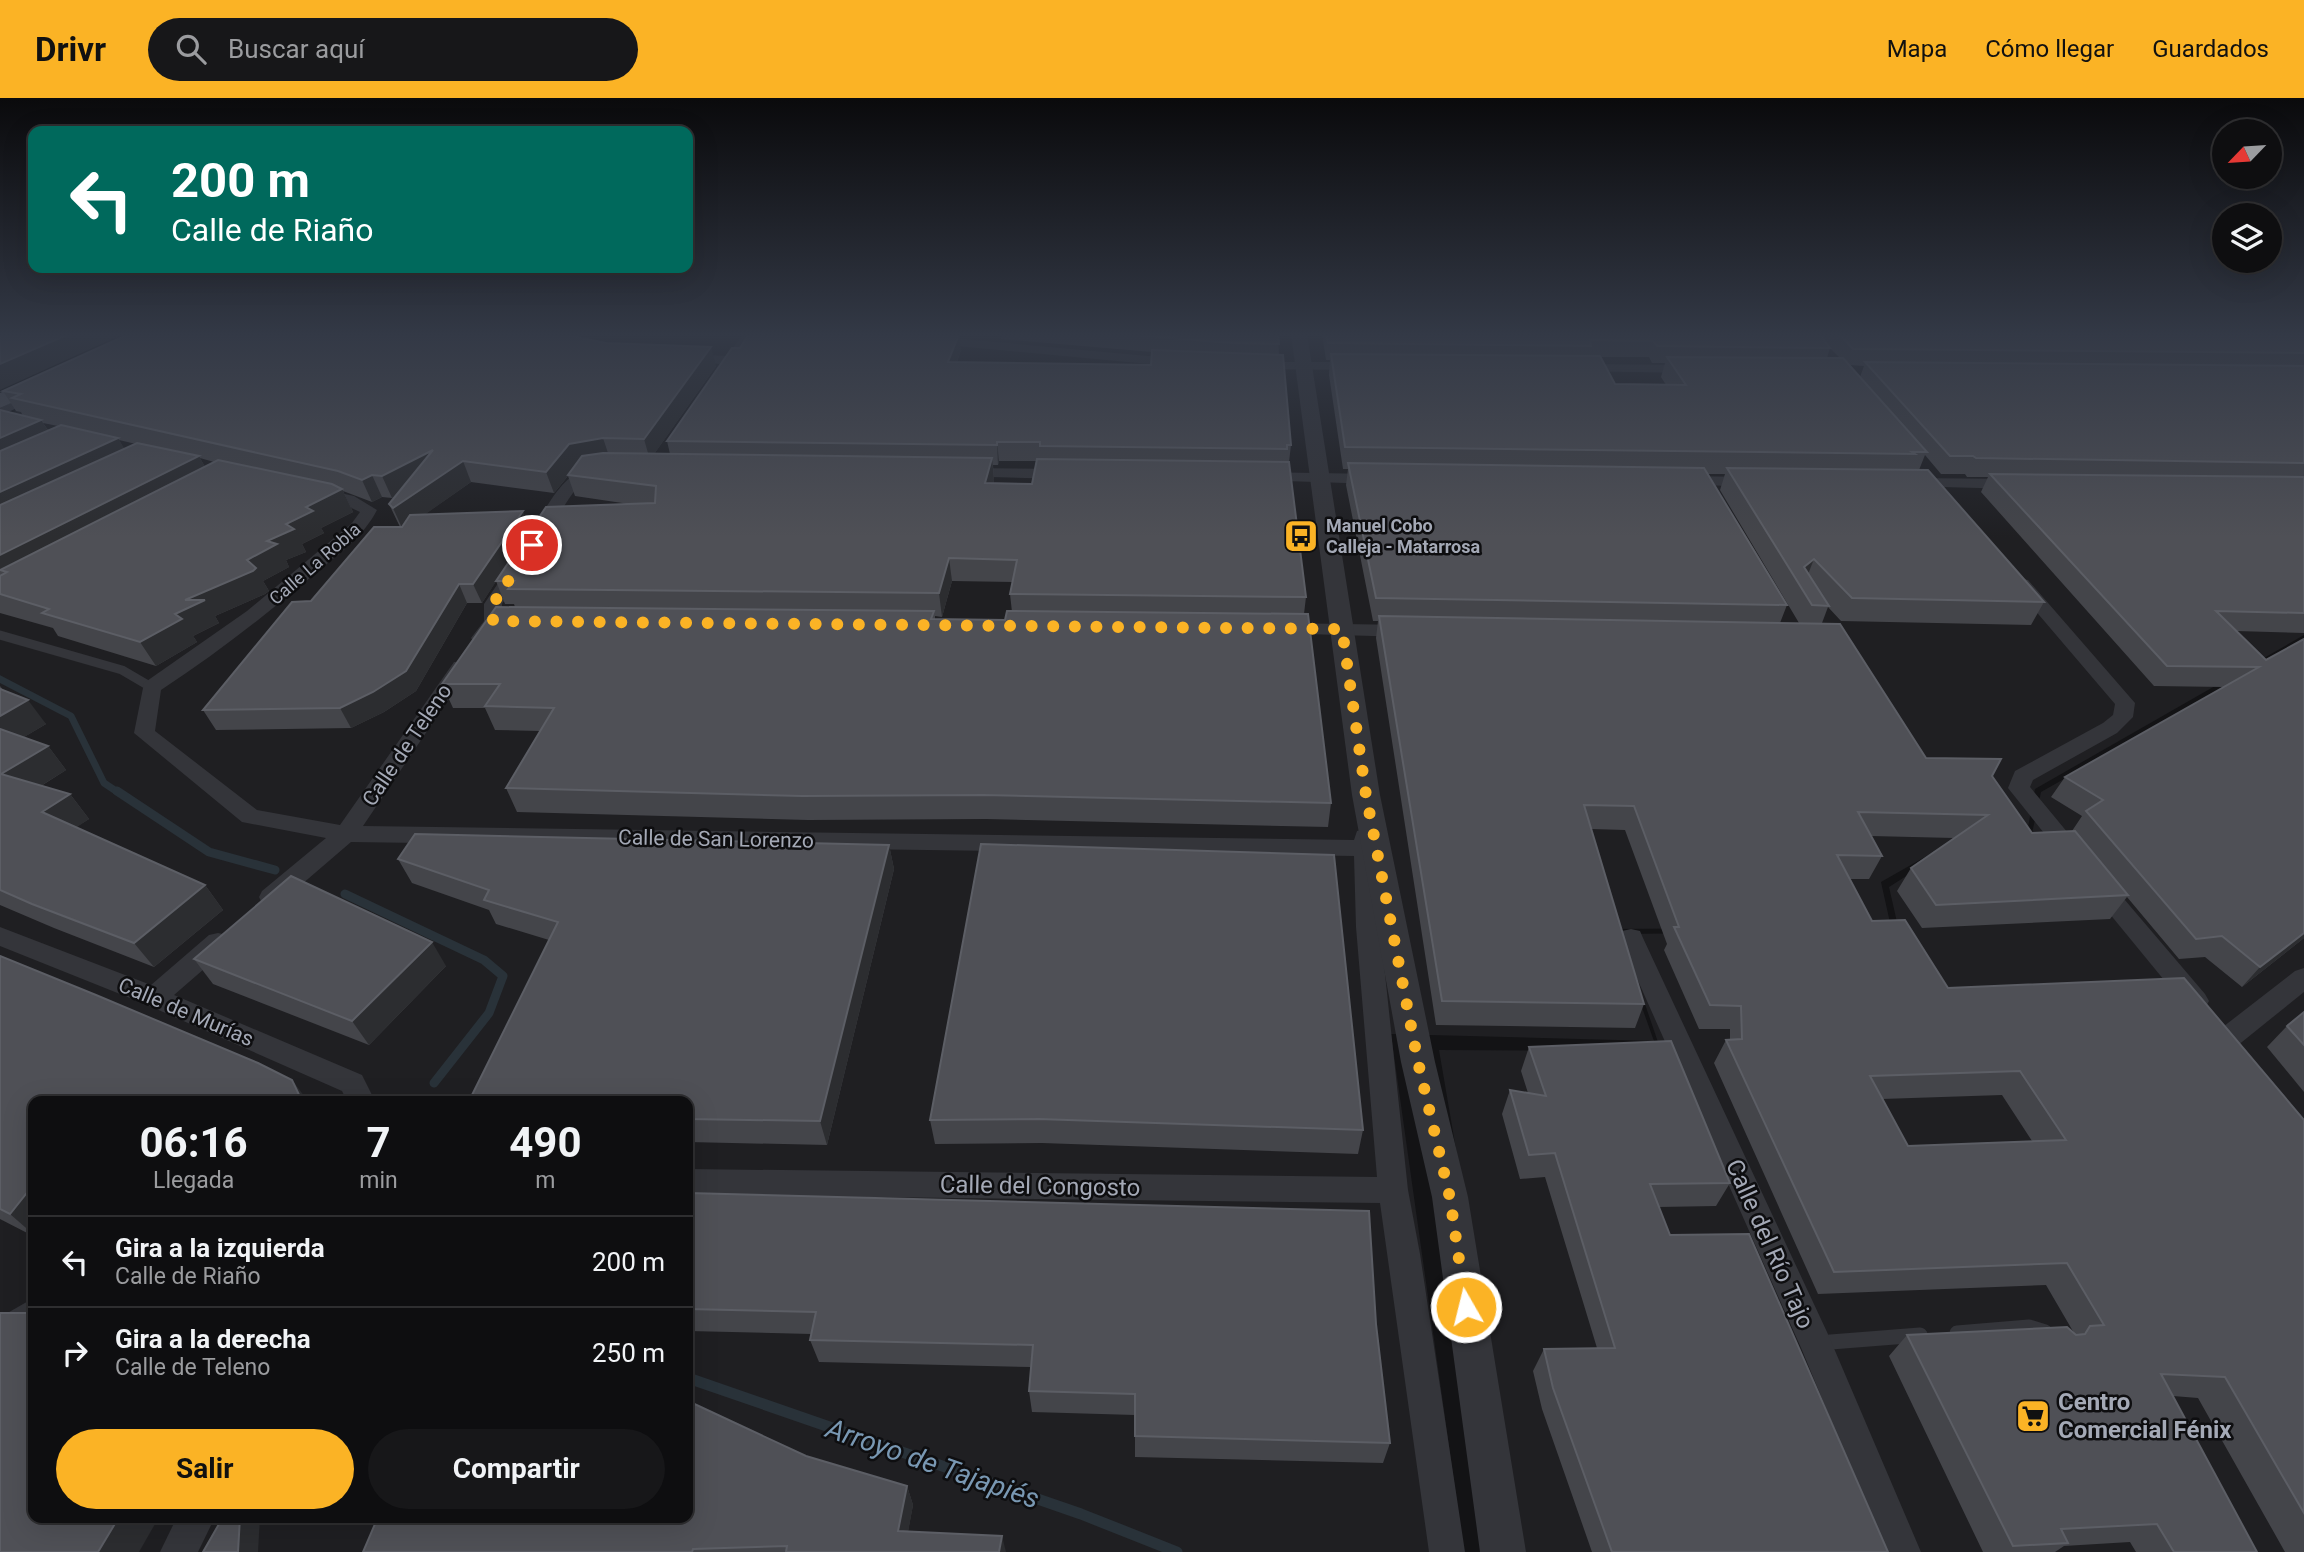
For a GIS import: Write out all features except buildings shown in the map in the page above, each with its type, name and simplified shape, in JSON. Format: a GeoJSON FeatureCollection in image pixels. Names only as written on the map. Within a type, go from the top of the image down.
{"type":"FeatureCollection","features":[{"type":"Feature","properties":{"kind":"street"},"geometry":{"type":"LineString","coordinates":[[1309,402],[1366,795],[1418,1062],[1450,1198],[1503,1552]]}},
{"type":"Feature","properties":{"kind":"street"},"geometry":{"type":"LineString","coordinates":[[0,420],[19,424]]}},
{"type":"Feature","properties":{"kind":"street","name":"Calle de Teleno"},"geometry":{"type":"LineString","coordinates":[[253,913],[346,834],[493,621],[493,604],[583,471],[622,468]]}},
{"type":"Feature","properties":{"kind":"street"},"geometry":{"type":"LineString","coordinates":[[1924,469],[1951,502]]}},
{"type":"Feature","properties":{"kind":"street"},"geometry":{"type":"LineString","coordinates":[[945,472],[1084,475]]}},
{"type":"Feature","properties":{"kind":"street"},"geometry":{"type":"LineString","coordinates":[[1237,477],[1399,479]]}},
{"type":"Feature","properties":{"kind":"street"},"geometry":{"type":"LineString","coordinates":[[1662,481],[1708,488],[1772,482]]}},
{"type":"Feature","properties":{"kind":"street"},"geometry":{"type":"LineString","coordinates":[[1895,483],[2027,485]]}},
{"type":"Feature","properties":{"kind":"street","name":"Calle La Robla"},"geometry":{"type":"LineString","coordinates":[[151,687],[218,644],[275,599],[341,543],[364,521],[369,510],[348,500],[296,489]]}},
{"type":"Feature","properties":{"kind":"street"},"geometry":{"type":"LineString","coordinates":[[2006,565],[2125,702],[2123,717],[2110,728],[2023,776],[2019,788],[2245,1059]]}},
{"type":"Feature","properties":{"kind":"street"},"geometry":{"type":"LineString","coordinates":[[493,621],[515,621]]}},
{"type":"Feature","properties":{"kind":"street"},"geometry":{"type":"LineString","coordinates":[[1259,629],[1423,631]]}},
{"type":"Feature","properties":{"kind":"street","name":"Calle de San Lorenzo"},"geometry":{"type":"LineString","coordinates":[[151,687],[144,733],[250,817],[346,834],[1364,848]]}},
{"type":"Feature","properties":{"kind":"street"},"geometry":{"type":"LineString","coordinates":[[1366,795],[1364,848],[1368,928],[1393,1189],[1405,1254],[1447,1552]]}},
{"type":"Feature","properties":{"kind":"street"},"geometry":{"type":"LineString","coordinates":[[154,997],[232,931]]}},
{"type":"Feature","properties":{"kind":"street","name":"Calle de Murías"},"geometry":{"type":"LineString","coordinates":[[0,936],[154,997],[352,1083],[359,1096]]}},
{"type":"Feature","properties":{"kind":"street","name":"Calle del Río Tajo"},"geometry":{"type":"LineString","coordinates":[[1631,938],[1815,1343],[1903,1552]]}},
{"type":"Feature","properties":{"kind":"street"},"geometry":{"type":"LineString","coordinates":[[2228,1038],[2304,978]]}},
{"type":"Feature","properties":{"kind":"street","name":"Calle del Congosto"},"geometry":{"type":"LineString","coordinates":[[693,1182],[1393,1189]]}},
{"type":"Feature","properties":{"kind":"street"},"geometry":{"type":"LineString","coordinates":[[178,1552],[194,1523]]}},
{"type":"Feature","properties":{"kind":"lane"},"geometry":{"type":"LineString","coordinates":[[0,412],[21,402]]}},
{"type":"Feature","properties":{"kind":"lane"},"geometry":{"type":"LineString","coordinates":[[0,635],[122,670],[151,687]]}},
{"type":"Feature","properties":{"kind":"lane"},"geometry":{"type":"LineString","coordinates":[[0,1326],[28,1310]]}},
{"type":"Feature","properties":{"kind":"lane"},"geometry":{"type":"LineString","coordinates":[[1815,1343],[2029,1327],[2045,1331],[2057,1347]]}},
{"type":"Feature","properties":{"kind":"shaded area"},"geometry":{"type":"Polygon","coordinates":[[[35,402],[2304,402],[2304,635],[2035,789],[2025,844],[1946,845],[1881,882],[1891,927],[1614,929],[1654,1041],[1391,1034],[1464,1552],[0,1552],[0,419],[35,402]]]}},
{"type":"Feature","properties":{"kind":"shaded area"},"geometry":{"type":"Polygon","coordinates":[[[2304,643],[2304,1552],[1525,1552],[1439,1050],[1661,1051],[1621,934],[1899,931],[1889,887],[1947,850],[2029,847],[2041,792],[2304,643]]]}},
{"type":"Feature","properties":{"kind":"waterway","name":"Arroyo de Tajapiés"},"geometry":{"type":"LineString","coordinates":[[0,679],[71,716],[104,783],[119,793]]}},
{"type":"Feature","properties":{"kind":"waterway","name":"Arroyo de Tajapiés"},"geometry":{"type":"LineString","coordinates":[[117,791],[209,852],[275,870]]}},
{"type":"Feature","properties":{"kind":"waterway","name":"Arroyo de Tajapiés"},"geometry":{"type":"LineString","coordinates":[[345,894],[484,960],[503,976],[489,1013],[434,1083]]}},
{"type":"Feature","properties":{"kind":"waterway","name":"Arroyo de Tajapiés"},"geometry":{"type":"LineString","coordinates":[[693,1380],[1081,1514],[1177,1552]]}},
{"type":"Feature","properties":{"kind":"place","name":"Manuel Cobo Calleja - Matarrosa"},"geometry":{"type":"Point","coordinates":[1301,536]}},
{"type":"Feature","properties":{"kind":"place","name":"Centro Comercial Fénix"},"geometry":{"type":"Point","coordinates":[2033,1416]}},
{"type":"Feature","properties":{"kind":"route"},"geometry":{"type":"LineString","coordinates":[[532,545],[493,604],[493,621],[1342,629],[1366,795],[1418,1062],[1450,1198],[1466,1307]]}}]}
